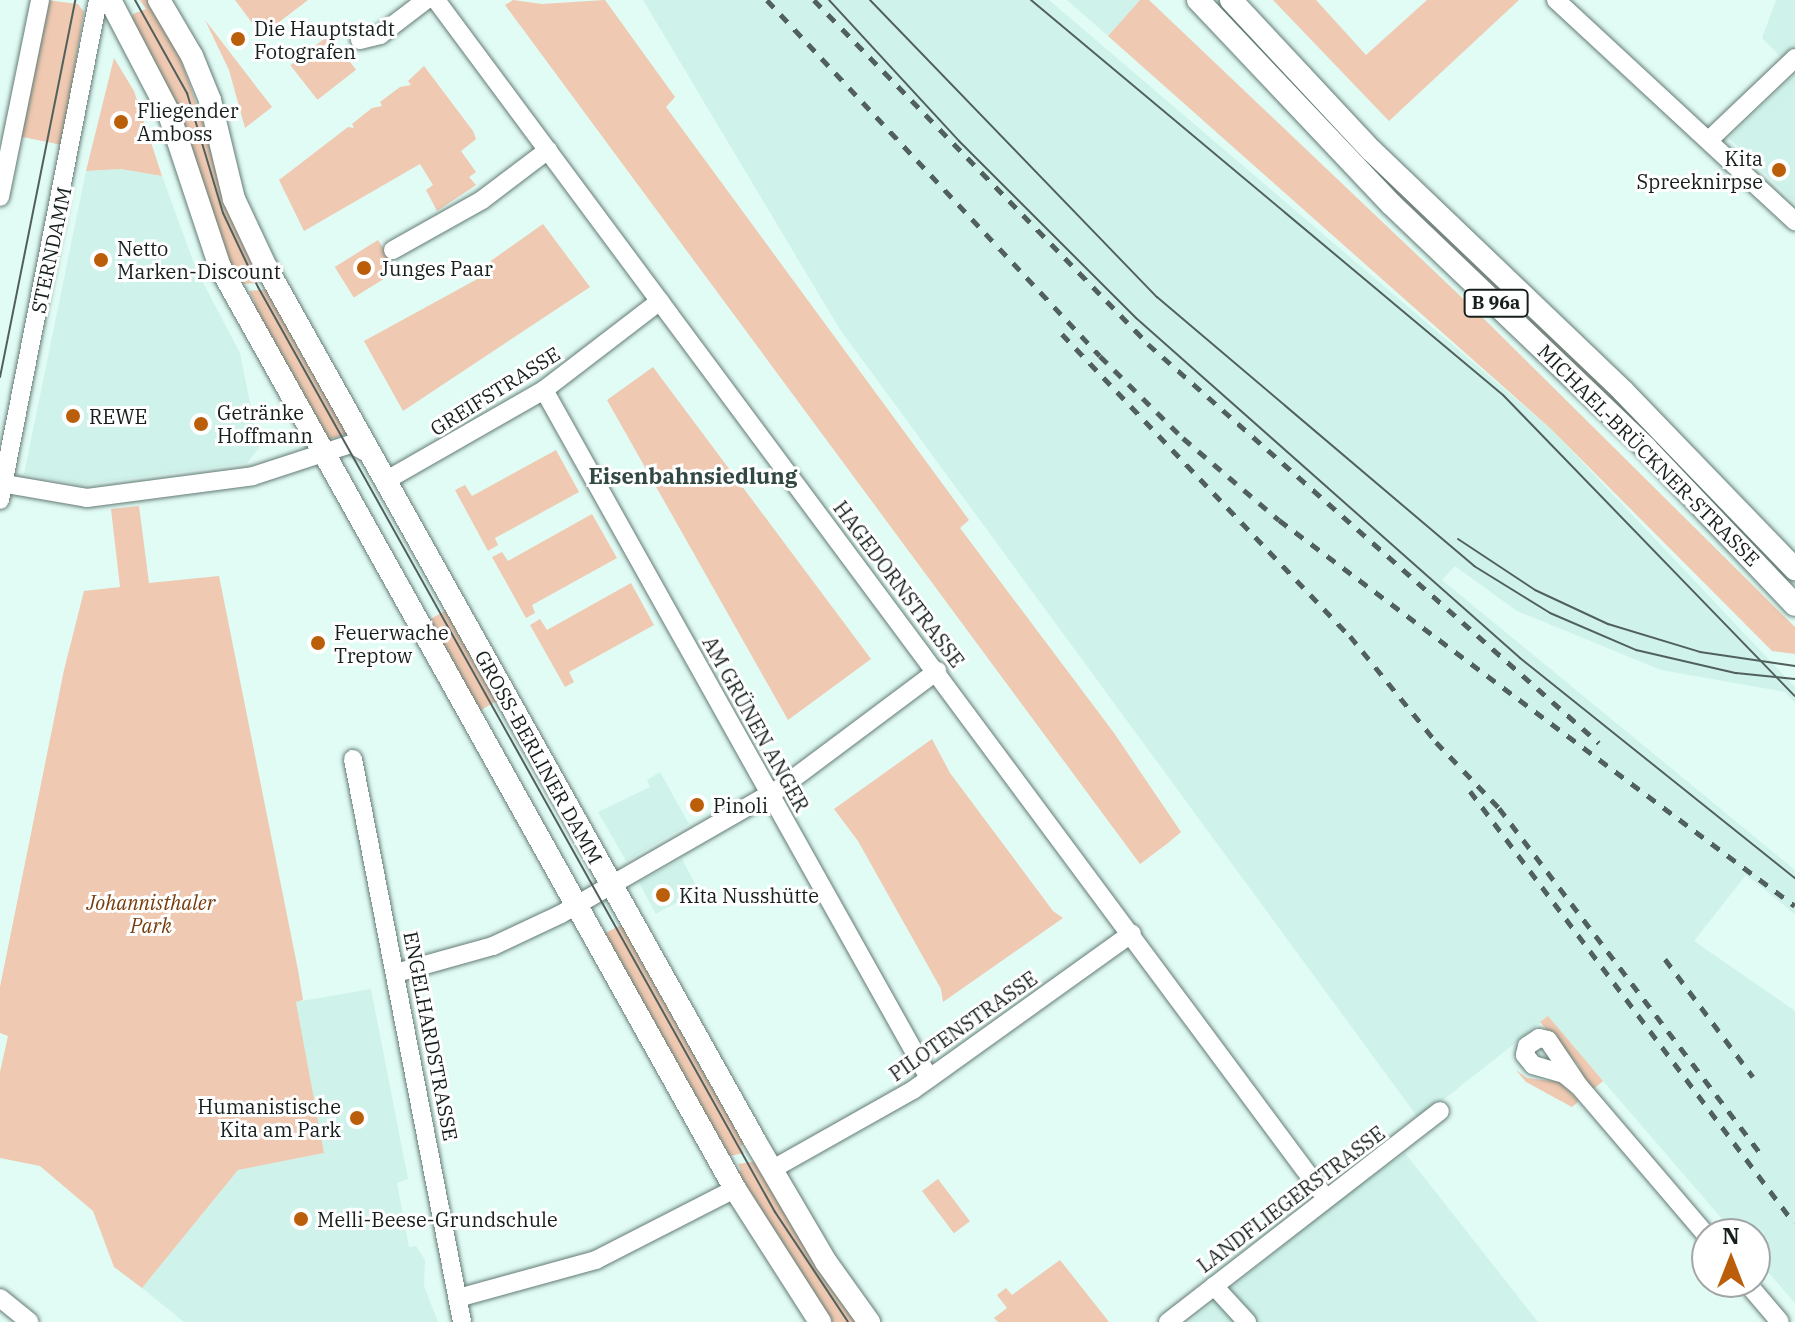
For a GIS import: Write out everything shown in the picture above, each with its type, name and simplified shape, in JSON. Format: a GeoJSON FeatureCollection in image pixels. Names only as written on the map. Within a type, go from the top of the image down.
{"type":"FeatureCollection","features":[{"type":"Feature","properties":{"kind":"main road","name":"GROSS-BERLINER DAMM"},"geometry":{"type":"LineString","coordinates":[[110,0],[168,111],[191,192],[220,267],[574,906],[735,1189],[820,1322]]}},
{"type":"Feature","properties":{"kind":"main road","name":"GROSS-BERLINER DAMM"},"geometry":{"type":"LineString","coordinates":[[159,0],[192,56],[210,100],[230,180],[253,242],[771,1170],[869,1322]]}},
{"type":"Feature","properties":{"kind":"main road","name":"MICHAEL-BRÜCKNER-STRASSE"},"geometry":{"type":"LineString","coordinates":[[1198,0],[1391,204],[1646,448],[1795,605]]}},
{"type":"Feature","properties":{"kind":"main road","name":"MICHAEL-BRÜCKNER-STRASSE"},"geometry":{"type":"LineString","coordinates":[[1231,0],[1371,150],[1731,500],[1795,569]]}},
{"type":"Feature","properties":{"kind":"main road"},"geometry":{"type":"LineString","coordinates":[[1646,448],[1671,459],[1720,508],[1731,500]]}},
{"type":"Feature","properties":{"kind":"street"},"geometry":{"type":"LineString","coordinates":[[0,197],[40,0]]}},
{"type":"Feature","properties":{"kind":"street","name":"STERNDAMM"},"geometry":{"type":"LineString","coordinates":[[1,489],[98,0]]}},
{"type":"Feature","properties":{"kind":"street"},"geometry":{"type":"LineString","coordinates":[[360,40],[380,35],[426,0]]}},
{"type":"Feature","properties":{"kind":"street","name":"HAGEDORNSTRASSE"},"geometry":{"type":"LineString","coordinates":[[436,0],[1132,933],[1325,1197]]}},
{"type":"Feature","properties":{"kind":"street"},"geometry":{"type":"LineString","coordinates":[[1556,0],[1795,221]]}},
{"type":"Feature","properties":{"kind":"street"},"geometry":{"type":"LineString","coordinates":[[1709,140],[1795,58]]}},
{"type":"Feature","properties":{"kind":"street"},"geometry":{"type":"LineString","coordinates":[[393,250],[482,200],[548,150]]}},
{"type":"Feature","properties":{"kind":"street","name":"GREIFSTRASSE"},"geometry":{"type":"LineString","coordinates":[[385,481],[544,390],[660,301]]}},
{"type":"Feature","properties":{"kind":"street","name":"AM GRÜNEN ANGER"},"geometry":{"type":"LineString","coordinates":[[544,390],[929,1078]]}},
{"type":"Feature","properties":{"kind":"street"},"geometry":{"type":"LineString","coordinates":[[1,489],[96,497],[253,476],[351,444],[371,455]]}},
{"type":"Feature","properties":{"kind":"street"},"geometry":{"type":"LineString","coordinates":[[396,973],[493,946],[574,906],[770,794],[937,671]]}},
{"type":"Feature","properties":{"kind":"street","name":"ENGELHARDSTRASSE"},"geometry":{"type":"LineString","coordinates":[[353,759],[462,1322]]}},
{"type":"Feature","properties":{"kind":"street","name":"PILOTENSTRASSE"},"geometry":{"type":"LineString","coordinates":[[771,1170],[929,1078],[1132,933]]}},
{"type":"Feature","properties":{"kind":"street"},"geometry":{"type":"LineString","coordinates":[[1579,1086],[1692,1218]]}},
{"type":"Feature","properties":{"kind":"street","name":"LANDFLIEGERSTRASSE"},"geometry":{"type":"LineString","coordinates":[[1168,1322],[1325,1197],[1338,1195],[1440,1111]]}},
{"type":"Feature","properties":{"kind":"street"},"geometry":{"type":"LineString","coordinates":[[458,1298],[596,1260],[735,1189]]}},
{"type":"Feature","properties":{"kind":"street"},"geometry":{"type":"LineString","coordinates":[[1214,1286],[1247,1322]]}},
{"type":"Feature","properties":{"kind":"street"},"geometry":{"type":"LineString","coordinates":[[0,1298],[30,1322]]}},
{"type":"Feature","properties":{"kind":"street"},"geometry":{"type":"LineString","coordinates":[[1760,1298],[1780,1322]]}},
{"type":"Feature","properties":{"kind":"shaded area"},"geometry":{"type":"Polygon","coordinates":[[[643,0],[1049,0],[1551,429],[1795,687],[1795,703],[1785,692],[1661,670],[1517,611],[1455,566],[1442,580],[1795,870],[1795,914],[1746,875],[1694,941],[1795,1011],[1795,1303],[1771,1275],[1771,1218],[1721,1218],[1548,1017],[1419,1119],[839,328],[643,0]]]}},
{"type":"Feature","properties":{"kind":"shaded area"},"geometry":{"type":"Polygon","coordinates":[[[1067,0],[1140,0],[1108,36],[1067,0]]]}},
{"type":"Feature","properties":{"kind":"shaded area"},"geometry":{"type":"Polygon","coordinates":[[[1776,0],[1795,0],[1795,50],[1784,60],[1762,38],[1776,0]]]}},
{"type":"Feature","properties":{"kind":"shaded area","name":"Kita Spreeknirpse"},"geometry":{"type":"Polygon","coordinates":[[[1795,74],[1795,203],[1729,138],[1795,74]]]}},
{"type":"Feature","properties":{"kind":"shaded area"},"geometry":{"type":"Polygon","coordinates":[[[121,169],[162,176],[196,269],[240,353],[259,448],[247,463],[82,485],[24,474],[86,171],[121,169]]]}},
{"type":"Feature","properties":{"kind":"shaded area"},"geometry":{"type":"Polygon","coordinates":[[[660,772],[689,824],[626,861],[598,812],[650,787],[647,780],[660,772]]]}},
{"type":"Feature","properties":{"kind":"shaded area"},"geometry":{"type":"Polygon","coordinates":[[[682,859],[699,891],[656,914],[639,882],[682,859]]]}},
{"type":"Feature","properties":{"kind":"shaded area","name":"Melli-Beese-Grundschule"},"geometry":{"type":"Polygon","coordinates":[[[371,989],[408,1179],[397,1183],[409,1247],[416,1246],[425,1260],[424,1286],[438,1322],[184,1322],[142,1288],[238,1170],[323,1153],[296,1002],[371,989]]]}},
{"type":"Feature","properties":{"kind":"shaded area"},"geometry":{"type":"Polygon","coordinates":[[[1405,1153],[1538,1322],[1189,1322],[1337,1202],[1405,1153]]]}},
{"type":"Feature","properties":{"kind":"green space"},"geometry":{"type":"Polygon","coordinates":[[[46,0],[78,4],[84,12],[62,145],[18,136],[46,0]]]}},
{"type":"Feature","properties":{"kind":"green space"},"geometry":{"type":"Polygon","coordinates":[[[140,0],[148,0],[179,54],[259,283],[237,284],[130,22],[133,14],[146,9],[140,0]]]}},
{"type":"Feature","properties":{"kind":"green space"},"geometry":{"type":"Polygon","coordinates":[[[235,0],[308,0],[266,32],[261,25],[256,28],[235,0]]]}},
{"type":"Feature","properties":{"kind":"green space"},"geometry":{"type":"Polygon","coordinates":[[[513,0],[542,4],[605,0],[675,97],[666,107],[969,520],[960,528],[1114,733],[1181,832],[1168,843],[1140,864],[505,5],[513,0]]]}},
{"type":"Feature","properties":{"kind":"green space"},"geometry":{"type":"Polygon","coordinates":[[[1140,0],[1149,0],[1475,310],[1795,627],[1795,654],[1772,651],[1551,429],[1108,36],[1140,0]]]}},
{"type":"Feature","properties":{"kind":"green space"},"geometry":{"type":"Polygon","coordinates":[[[1273,0],[1316,0],[1366,55],[1427,0],[1519,0],[1389,121],[1273,0]]]}},
{"type":"Feature","properties":{"kind":"green space"},"geometry":{"type":"Polygon","coordinates":[[[205,20],[272,107],[245,128],[229,70],[205,20]]]}},
{"type":"Feature","properties":{"kind":"green space"},"geometry":{"type":"Polygon","coordinates":[[[329,35],[356,70],[317,100],[290,65],[329,35]]]}},
{"type":"Feature","properties":{"kind":"green space"},"geometry":{"type":"Polygon","coordinates":[[[114,58],[134,91],[162,176],[121,169],[86,171],[114,58]]]}},
{"type":"Feature","properties":{"kind":"green space"},"geometry":{"type":"Polygon","coordinates":[[[424,66],[473,131],[476,139],[461,151],[476,172],[469,177],[476,185],[437,211],[426,190],[433,185],[420,164],[304,231],[279,180],[348,127],[354,128],[352,124],[372,108],[382,106],[380,102],[400,87],[411,85],[408,81],[424,66]]]}},
{"type":"Feature","properties":{"kind":"green space"},"geometry":{"type":"Polygon","coordinates":[[[1307,95],[1564,345],[1674,458],[1647,438],[1300,101],[1307,95]]]}},
{"type":"Feature","properties":{"kind":"green space"},"geometry":{"type":"Polygon","coordinates":[[[543,224],[590,287],[403,411],[364,341],[481,277],[478,270],[543,224]]]}},
{"type":"Feature","properties":{"kind":"green space"},"geometry":{"type":"Polygon","coordinates":[[[378,240],[397,271],[354,298],[335,267],[378,240]]]}},
{"type":"Feature","properties":{"kind":"green space"},"geometry":{"type":"Polygon","coordinates":[[[270,289],[349,433],[325,441],[249,306],[255,303],[249,291],[270,289]]]}},
{"type":"Feature","properties":{"kind":"green space"},"geometry":{"type":"Polygon","coordinates":[[[653,367],[871,659],[788,720],[607,400],[653,367]]]}},
{"type":"Feature","properties":{"kind":"green space"},"geometry":{"type":"Polygon","coordinates":[[[556,450],[579,492],[495,538],[498,545],[488,551],[455,490],[465,485],[472,496],[556,450]]]}},
{"type":"Feature","properties":{"kind":"green space","name":"Johannisthaler Park"},"geometry":{"type":"Polygon","coordinates":[[[139,506],[149,583],[219,576],[298,970],[303,1000],[296,1002],[324,1153],[238,1170],[142,1288],[114,1267],[93,1211],[40,1166],[0,1158],[0,1072],[8,1036],[0,1033],[0,987],[64,670],[84,591],[120,587],[111,509],[139,506]]]}},
{"type":"Feature","properties":{"kind":"green space"},"geometry":{"type":"Polygon","coordinates":[[[592,514],[617,558],[532,605],[535,613],[526,618],[492,557],[502,552],[508,561],[592,514]]]}},
{"type":"Feature","properties":{"kind":"green space"},"geometry":{"type":"Polygon","coordinates":[[[631,583],[654,625],[569,672],[574,682],[565,687],[530,625],[540,619],[547,630],[631,583]]]}},
{"type":"Feature","properties":{"kind":"green space"},"geometry":{"type":"Polygon","coordinates":[[[448,609],[500,699],[477,712],[425,622],[448,609]]]}},
{"type":"Feature","properties":{"kind":"green space"},"geometry":{"type":"Polygon","coordinates":[[[932,739],[950,773],[1053,911],[1063,918],[943,1002],[941,989],[858,841],[834,809],[932,739]]]}},
{"type":"Feature","properties":{"kind":"green space"},"geometry":{"type":"Polygon","coordinates":[[[625,923],[747,1142],[741,1146],[744,1153],[725,1157],[601,935],[625,923]]]}},
{"type":"Feature","properties":{"kind":"green space"},"geometry":{"type":"Polygon","coordinates":[[[1548,1016],[1603,1081],[1590,1092],[1578,1065],[1540,1022],[1548,1016]]]}},
{"type":"Feature","properties":{"kind":"green space"},"geometry":{"type":"Polygon","coordinates":[[[1516,1070],[1527,1078],[1560,1082],[1579,1101],[1572,1107],[1526,1082],[1516,1070]]]}},
{"type":"Feature","properties":{"kind":"green space"},"geometry":{"type":"Polygon","coordinates":[[[758,1161],[860,1322],[829,1322],[734,1174],[741,1170],[738,1164],[758,1161]]]}},
{"type":"Feature","properties":{"kind":"green space"},"geometry":{"type":"Polygon","coordinates":[[[938,1179],[970,1221],[954,1233],[922,1191],[938,1179]]]}},
{"type":"Feature","properties":{"kind":"green space"},"geometry":{"type":"Polygon","coordinates":[[[1060,1260],[1109,1322],[998,1322],[994,1318],[1007,1308],[997,1295],[1006,1288],[1012,1295],[1060,1260]]]}},
{"type":"Feature","properties":{"kind":"tram line"},"geometry":{"type":"LineString","coordinates":[[0,377],[75,0]]}},
{"type":"Feature","properties":{"kind":"tram line"},"geometry":{"type":"LineString","coordinates":[[135,0],[187,93],[223,213],[258,287],[775,1212],[848,1322]]}},
{"type":"Feature","properties":{"kind":"tram line"},"geometry":{"type":"LineString","coordinates":[[829,0],[959,141],[1136,318],[1520,658],[1795,878]]}},
{"type":"Feature","properties":{"kind":"tram line"},"geometry":{"type":"LineString","coordinates":[[870,0],[1157,297],[1474,566],[1550,613],[1636,650],[1736,673],[1795,679]]}},
{"type":"Feature","properties":{"kind":"tram line"},"geometry":{"type":"LineString","coordinates":[[1031,0],[1503,395],[1795,696]]}},
{"type":"Feature","properties":{"kind":"tram line"},"geometry":{"type":"LineString","coordinates":[[1458,539],[1535,590],[1608,624],[1700,652],[1795,666]]}},
{"type":"Feature","properties":{"kind":"railway"},"geometry":{"type":"LineString","coordinates":[[767,0],[1100,356],[1183,438],[1279,520],[1795,906]]}},
{"type":"Feature","properties":{"kind":"railway"},"geometry":{"type":"LineString","coordinates":[[814,0],[1148,344],[1599,743]]}},
{"type":"Feature","properties":{"kind":"railway"},"geometry":{"type":"LineString","coordinates":[[1062,334],[1350,636],[1436,742],[1499,808],[1760,1153]]}},
{"type":"Feature","properties":{"kind":"railway"},"geometry":{"type":"LineString","coordinates":[[1470,791],[1794,1223]]}},
{"type":"Feature","properties":{"kind":"railway"},"geometry":{"type":"LineString","coordinates":[[1665,959],[1753,1077]]}},
{"type":"Feature","properties":{"kind":"place","name":"Die Hauptstadt Fotografen"},"geometry":{"type":"Point","coordinates":[238,39]}},
{"type":"Feature","properties":{"kind":"place","name":"Fliegender Amboss"},"geometry":{"type":"Point","coordinates":[121,122]}},
{"type":"Feature","properties":{"kind":"place","name":"Kita Spreeknirpse"},"geometry":{"type":"Point","coordinates":[1779,170]}},
{"type":"Feature","properties":{"kind":"place","name":"Netto Marken-Discount"},"geometry":{"type":"Point","coordinates":[101,260]}},
{"type":"Feature","properties":{"kind":"place","name":"Junges Paar"},"geometry":{"type":"Point","coordinates":[364,268]}},
{"type":"Feature","properties":{"kind":"place","name":"REWE"},"geometry":{"type":"Point","coordinates":[73,416]}},
{"type":"Feature","properties":{"kind":"place","name":"Getränke Hoffmann"},"geometry":{"type":"Point","coordinates":[201,424]}},
{"type":"Feature","properties":{"kind":"place","name":"Feuerwache Treptow"},"geometry":{"type":"Point","coordinates":[318,643]}},
{"type":"Feature","properties":{"kind":"place","name":"Pinoli"},"geometry":{"type":"Point","coordinates":[697,805]}},
{"type":"Feature","properties":{"kind":"place","name":"Kita Nusshütte"},"geometry":{"type":"Point","coordinates":[663,895]}},
{"type":"Feature","properties":{"kind":"place","name":"Humanistische Kita am Park"},"geometry":{"type":"Point","coordinates":[357,1118]}},
{"type":"Feature","properties":{"kind":"place","name":"Melli-Beese-Grundschule"},"geometry":{"type":"Point","coordinates":[301,1219]}},
{"type":"Feature","properties":{"kind":"district","name":"Eisenbahnsiedlung"},"geometry":{"type":"Point","coordinates":[693,476]}}]}
